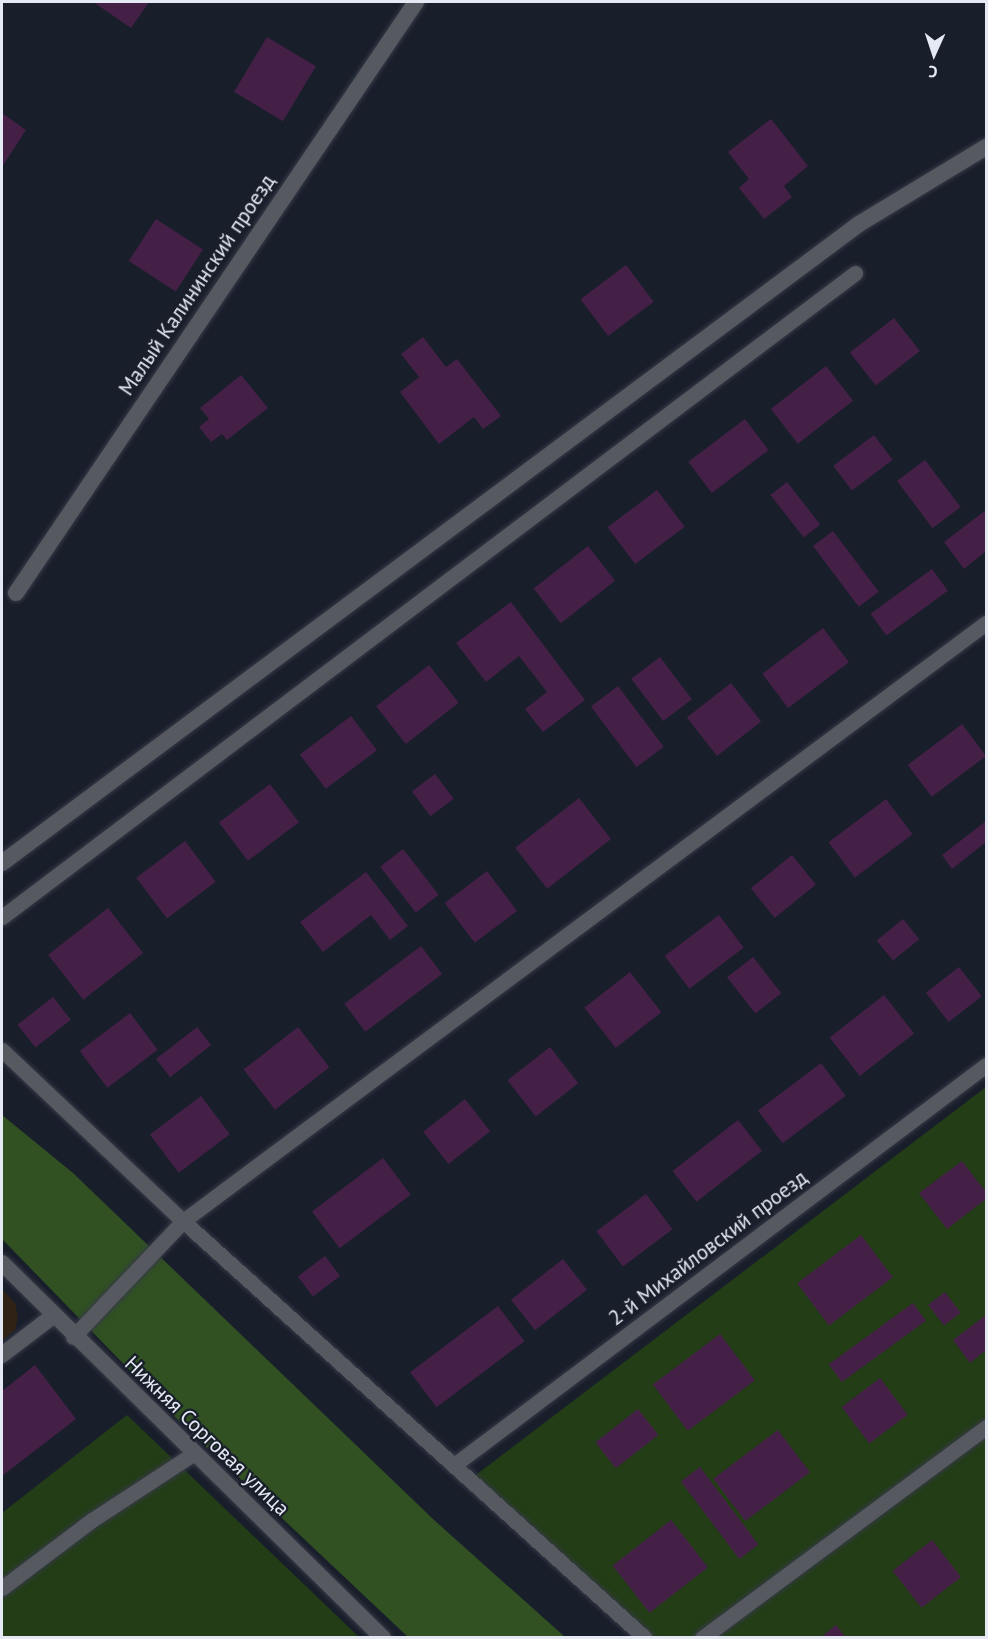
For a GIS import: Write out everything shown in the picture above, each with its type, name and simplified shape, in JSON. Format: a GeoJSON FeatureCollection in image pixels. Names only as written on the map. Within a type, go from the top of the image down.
{"type":"FeatureCollection","features":[{"type":"Feature","properties":{"kind":"street","name":"Малый Калининский проезд"},"geometry":{"type":"LineString","coordinates":[[16,593],[416,2]]}},
{"type":"Feature","properties":{"kind":"street"},"geometry":{"type":"LineString","coordinates":[[2,863],[859,224],[987,147]]}},
{"type":"Feature","properties":{"kind":"street","name":"Нижняя Сорговая улица"},"geometry":{"type":"LineString","coordinates":[[2,1263],[72,1337],[383,1638]]}},
{"type":"Feature","properties":{"kind":"street"},"geometry":{"type":"LineString","coordinates":[[2,1355],[53,1316]]}},
{"type":"Feature","properties":{"kind":"lane"},"geometry":{"type":"LineString","coordinates":[[2,917],[855,273]]}},
{"type":"Feature","properties":{"kind":"lane"},"geometry":{"type":"LineString","coordinates":[[72,1337],[183,1221],[987,623]]}},
{"type":"Feature","properties":{"kind":"lane"},"geometry":{"type":"LineString","coordinates":[[2,1050],[183,1221],[645,1638]]}},
{"type":"Feature","properties":{"kind":"lane","name":"2-й Михайловский проезд"},"geometry":{"type":"LineString","coordinates":[[454,1465],[987,1065]]}},
{"type":"Feature","properties":{"kind":"lane"},"geometry":{"type":"LineString","coordinates":[[702,1638],[987,1427]]}},
{"type":"Feature","properties":{"kind":"lane"},"geometry":{"type":"LineString","coordinates":[[2,1588],[92,1520],[193,1454]]}},
{"type":"Feature","properties":{"kind":"shaded area"},"geometry":{"type":"Polygon","coordinates":[[[2,1289],[15,1303],[18,1317],[15,1330],[2,1341],[2,1289]]]}},
{"type":"Feature","properties":{"kind":"green space"},"geometry":{"type":"Polygon","coordinates":[[[986,1087],[986,1637],[640,1637],[468,1481],[986,1087]]]}},
{"type":"Feature","properties":{"kind":"green space"},"geometry":{"type":"Polygon","coordinates":[[[2,1115],[73,1173],[434,1520],[565,1637],[408,1637],[180,1422],[2,1239],[2,1115]]]}},
{"type":"Feature","properties":{"kind":"green space"},"geometry":{"type":"Polygon","coordinates":[[[127,1415],[359,1637],[2,1638],[2,1513],[127,1415]]]}},
{"type":"Feature","properties":{"kind":"building"},"geometry":{"type":"Polygon","coordinates":[[[93,2],[149,2],[131,28],[93,2]]]}},
{"type":"Feature","properties":{"kind":"building"},"geometry":{"type":"Polygon","coordinates":[[[267,37],[316,66],[283,121],[234,92],[267,37]]]}},
{"type":"Feature","properties":{"kind":"building"},"geometry":{"type":"Polygon","coordinates":[[[2,113],[26,130],[2,167],[2,113]]]}},
{"type":"Feature","properties":{"kind":"building"},"geometry":{"type":"Polygon","coordinates":[[[771,119],[808,166],[784,186],[792,197],[764,219],[739,188],[749,179],[728,152],[771,119]]]}},
{"type":"Feature","properties":{"kind":"building"},"geometry":{"type":"Polygon","coordinates":[[[156,219],[203,249],[176,291],[129,261],[156,219]]]}},
{"type":"Feature","properties":{"kind":"building"},"geometry":{"type":"Polygon","coordinates":[[[626,265],[654,302],[608,336],[580,299],[626,265]]]}},
{"type":"Feature","properties":{"kind":"building"},"geometry":{"type":"Polygon","coordinates":[[[894,318],[920,351],[876,386],[850,352],[894,318]]]}},
{"type":"Feature","properties":{"kind":"building"},"geometry":{"type":"Polygon","coordinates":[[[423,337],[446,367],[457,359],[501,416],[483,429],[474,417],[439,444],[400,392],[419,377],[401,354],[423,337]]]}},
{"type":"Feature","properties":{"kind":"building"},"geometry":{"type":"Polygon","coordinates":[[[826,366],[853,401],[798,444],[771,409],[826,366]]]}},
{"type":"Feature","properties":{"kind":"building"},"geometry":{"type":"Polygon","coordinates":[[[241,375],[268,408],[227,440],[222,434],[211,442],[199,427],[209,419],[200,408],[241,375]]]}},
{"type":"Feature","properties":{"kind":"building"},"geometry":{"type":"Polygon","coordinates":[[[745,419],[768,450],[712,493],[688,462],[745,419]]]}},
{"type":"Feature","properties":{"kind":"building"},"geometry":{"type":"Polygon","coordinates":[[[874,435],[893,460],[852,490],[833,466],[874,435]]]}},
{"type":"Feature","properties":{"kind":"building"},"geometry":{"type":"Polygon","coordinates":[[[925,460],[961,507],[933,528],[897,481],[925,460]]]}},
{"type":"Feature","properties":{"kind":"building"},"geometry":{"type":"Polygon","coordinates":[[[787,482],[820,525],[804,537],[770,495],[787,482]]]}},
{"type":"Feature","properties":{"kind":"building"},"geometry":{"type":"Polygon","coordinates":[[[657,490],[685,527],[635,564],[607,527],[657,490]]]}},
{"type":"Feature","properties":{"kind":"building"},"geometry":{"type":"Polygon","coordinates":[[[986,510],[986,551],[964,569],[944,542],[986,510]]]}},
{"type":"Feature","properties":{"kind":"building"},"geometry":{"type":"Polygon","coordinates":[[[833,531],[879,592],[859,607],[813,546],[833,531]]]}},
{"type":"Feature","properties":{"kind":"building"},"geometry":{"type":"Polygon","coordinates":[[[588,546],[615,581],[561,623],[534,588],[588,546]]]}},
{"type":"Feature","properties":{"kind":"building"},"geometry":{"type":"Polygon","coordinates":[[[932,569],[948,591],[886,636],[871,614],[932,569]]]}},
{"type":"Feature","properties":{"kind":"building"},"geometry":{"type":"Polygon","coordinates":[[[511,602],[585,700],[543,732],[525,709],[547,692],[519,656],[486,682],[456,643],[511,602]]]}},
{"type":"Feature","properties":{"kind":"building"},"geometry":{"type":"Polygon","coordinates":[[[823,628],[849,662],[788,708],[762,674],[823,628]]]}},
{"type":"Feature","properties":{"kind":"building"},"geometry":{"type":"Polygon","coordinates":[[[660,657],[692,699],[663,721],[631,679],[660,657]]]}},
{"type":"Feature","properties":{"kind":"building"},"geometry":{"type":"Polygon","coordinates":[[[429,665],[459,703],[406,744],[376,706],[429,665]]]}},
{"type":"Feature","properties":{"kind":"building"},"geometry":{"type":"Polygon","coordinates":[[[731,683],[761,722],[717,756],[687,717],[731,683]]]}},
{"type":"Feature","properties":{"kind":"building"},"geometry":{"type":"Polygon","coordinates":[[[618,686],[664,747],[637,767],[591,706],[618,686]]]}},
{"type":"Feature","properties":{"kind":"building"},"geometry":{"type":"Polygon","coordinates":[[[351,716],[377,750],[326,789],[300,755],[351,716]]]}},
{"type":"Feature","properties":{"kind":"building"},"geometry":{"type":"Polygon","coordinates":[[[962,724],[986,756],[932,797],[908,765],[962,724]]]}},
{"type":"Feature","properties":{"kind":"building"},"geometry":{"type":"Polygon","coordinates":[[[435,774],[454,799],[430,816],[412,791],[435,774]]]}},
{"type":"Feature","properties":{"kind":"building"},"geometry":{"type":"Polygon","coordinates":[[[270,784],[299,822],[248,861],[219,823],[270,784]]]}},
{"type":"Feature","properties":{"kind":"building"},"geometry":{"type":"Polygon","coordinates":[[[579,798],[611,839],[547,889],[515,848],[579,798]]]}},
{"type":"Feature","properties":{"kind":"building"},"geometry":{"type":"Polygon","coordinates":[[[886,799],[912,834],[855,877],[828,842],[886,799]]]}},
{"type":"Feature","properties":{"kind":"building"},"geometry":{"type":"Polygon","coordinates":[[[986,821],[986,842],[952,869],[942,855],[986,821]]]}},
{"type":"Feature","properties":{"kind":"building"},"geometry":{"type":"Polygon","coordinates":[[[185,841],[216,882],[167,918],[136,878],[185,841]]]}},
{"type":"Feature","properties":{"kind":"building"},"geometry":{"type":"Polygon","coordinates":[[[403,849],[439,895],[416,913],[380,867],[403,849]]]}},
{"type":"Feature","properties":{"kind":"building"},"geometry":{"type":"Polygon","coordinates":[[[792,855],[816,885],[775,918],[751,888],[792,855]]]}},
{"type":"Feature","properties":{"kind":"building"},"geometry":{"type":"Polygon","coordinates":[[[487,871],[517,911],[475,943],[445,903],[487,871]]]}},
{"type":"Feature","properties":{"kind":"building"},"geometry":{"type":"Polygon","coordinates":[[[366,872],[408,926],[390,940],[371,915],[323,952],[300,922],[366,872]]]}},
{"type":"Feature","properties":{"kind":"building"},"geometry":{"type":"Polygon","coordinates":[[[108,908],[143,953],[83,1000],[48,955],[108,908]]]}},
{"type":"Feature","properties":{"kind":"building"},"geometry":{"type":"Polygon","coordinates":[[[719,915],[744,948],[689,989],[665,956],[719,915]]]}},
{"type":"Feature","properties":{"kind":"building"},"geometry":{"type":"Polygon","coordinates":[[[903,919],[919,939],[893,961],[877,940],[903,919]]]}},
{"type":"Feature","properties":{"kind":"building"},"geometry":{"type":"Polygon","coordinates":[[[421,946],[442,974],[365,1032],[344,1004],[421,946]]]}},
{"type":"Feature","properties":{"kind":"building"},"geometry":{"type":"Polygon","coordinates":[[[753,957],[781,993],[755,1014],[727,977],[753,957]]]}},
{"type":"Feature","properties":{"kind":"building"},"geometry":{"type":"Polygon","coordinates":[[[959,967],[982,996],[949,1022],[926,993],[959,967]]]}},
{"type":"Feature","properties":{"kind":"building"},"geometry":{"type":"Polygon","coordinates":[[[630,972],[661,1012],[616,1048],[584,1008],[630,972]]]}},
{"type":"Feature","properties":{"kind":"building"},"geometry":{"type":"Polygon","coordinates":[[[884,995],[914,1034],[860,1076],[830,1037],[884,995]]]}},
{"type":"Feature","properties":{"kind":"building"},"geometry":{"type":"Polygon","coordinates":[[[53,997],[71,1020],[35,1048],[18,1025],[53,997]]]}},
{"type":"Feature","properties":{"kind":"building"},"geometry":{"type":"Polygon","coordinates":[[[130,1013],[158,1050],[107,1088],[80,1051],[130,1013]]]}},
{"type":"Feature","properties":{"kind":"building"},"geometry":{"type":"Polygon","coordinates":[[[197,1027],[211,1045],[170,1077],[156,1059],[197,1027]]]}},
{"type":"Feature","properties":{"kind":"building"},"geometry":{"type":"Polygon","coordinates":[[[298,1027],[329,1067],[275,1110],[244,1069],[298,1027]]]}},
{"type":"Feature","properties":{"kind":"building"},"geometry":{"type":"Polygon","coordinates":[[[550,1047],[578,1083],[536,1116],[507,1080],[550,1047]]]}},
{"type":"Feature","properties":{"kind":"building"},"geometry":{"type":"Polygon","coordinates":[[[821,1063],[846,1096],[783,1143],[758,1111],[821,1063]]]}},
{"type":"Feature","properties":{"kind":"building"},"geometry":{"type":"Polygon","coordinates":[[[201,1096],[230,1134],[179,1173],[150,1135],[201,1096]]]}},
{"type":"Feature","properties":{"kind":"building"},"geometry":{"type":"Polygon","coordinates":[[[465,1099],[490,1131],[448,1164],[423,1132],[465,1099]]]}},
{"type":"Feature","properties":{"kind":"building"},"geometry":{"type":"Polygon","coordinates":[[[738,1120],[762,1151],[697,1202],[673,1171],[738,1120]]]}},
{"type":"Feature","properties":{"kind":"building"},"geometry":{"type":"Polygon","coordinates":[[[383,1158],[411,1195],[340,1248],[312,1212],[383,1158]]]}},
{"type":"Feature","properties":{"kind":"building"},"geometry":{"type":"Polygon","coordinates":[[[962,1161],[986,1192],[986,1199],[947,1229],[919,1193],[962,1161]]]}},
{"type":"Feature","properties":{"kind":"building"},"geometry":{"type":"Polygon","coordinates":[[[646,1194],[672,1229],[623,1266],[596,1231],[646,1194]]]}},
{"type":"Feature","properties":{"kind":"building"},"geometry":{"type":"Polygon","coordinates":[[[861,1235],[893,1277],[829,1325],[797,1283],[861,1235]]]}},
{"type":"Feature","properties":{"kind":"building"},"geometry":{"type":"Polygon","coordinates":[[[325,1256],[340,1276],[313,1296],[298,1276],[325,1256]]]}},
{"type":"Feature","properties":{"kind":"building"},"geometry":{"type":"Polygon","coordinates":[[[563,1259],[587,1290],[535,1330],[511,1300],[563,1259]]]}},
{"type":"Feature","properties":{"kind":"building"},"geometry":{"type":"Polygon","coordinates":[[[945,1292],[961,1313],[944,1325],[928,1305],[945,1292]]]}},
{"type":"Feature","properties":{"kind":"building"},"geometry":{"type":"Polygon","coordinates":[[[913,1303],[926,1321],[842,1382],[829,1364],[913,1303]]]}},
{"type":"Feature","properties":{"kind":"building"},"geometry":{"type":"Polygon","coordinates":[[[498,1306],[524,1341],[437,1407],[410,1372],[498,1306]]]}},
{"type":"Feature","properties":{"kind":"building"},"geometry":{"type":"Polygon","coordinates":[[[986,1315],[986,1350],[970,1363],[953,1340],[986,1315]]]}},
{"type":"Feature","properties":{"kind":"building"},"geometry":{"type":"Polygon","coordinates":[[[720,1334],[755,1380],[688,1431],[653,1385],[720,1334]]]}},
{"type":"Feature","properties":{"kind":"building"},"geometry":{"type":"Polygon","coordinates":[[[35,1365],[76,1419],[2,1476],[2,1391],[35,1365]]]}},
{"type":"Feature","properties":{"kind":"building"},"geometry":{"type":"Polygon","coordinates":[[[880,1378],[908,1415],[869,1444],[842,1407],[880,1378]]]}},
{"type":"Feature","properties":{"kind":"building"},"geometry":{"type":"Polygon","coordinates":[[[638,1409],[658,1435],[616,1468],[595,1442],[638,1409]]]}},
{"type":"Feature","properties":{"kind":"building"},"geometry":{"type":"Polygon","coordinates":[[[778,1430],[810,1472],[745,1521],[713,1479],[778,1430]]]}},
{"type":"Feature","properties":{"kind":"building"},"geometry":{"type":"Polygon","coordinates":[[[700,1467],[758,1544],[739,1559],[681,1481],[700,1467]]]}},
{"type":"Feature","properties":{"kind":"building"},"geometry":{"type":"Polygon","coordinates":[[[671,1520],[708,1567],[650,1613],[613,1566],[671,1520]]]}},
{"type":"Feature","properties":{"kind":"building"},"geometry":{"type":"Polygon","coordinates":[[[932,1540],[961,1577],[922,1608],[893,1571],[932,1540]]]}},
{"type":"Feature","properties":{"kind":"building"},"geometry":{"type":"Polygon","coordinates":[[[836,1625],[846,1638],[820,1638],[836,1625]]]}}]}
